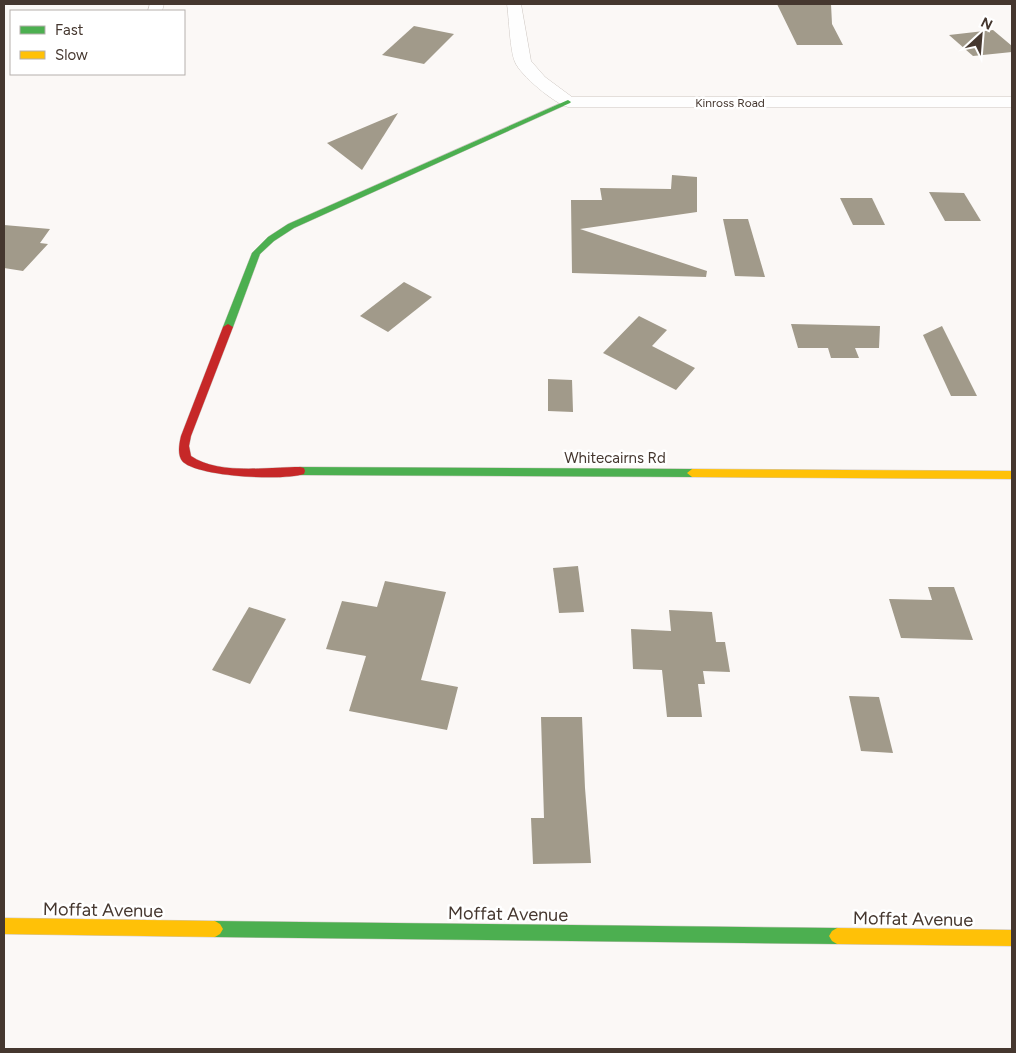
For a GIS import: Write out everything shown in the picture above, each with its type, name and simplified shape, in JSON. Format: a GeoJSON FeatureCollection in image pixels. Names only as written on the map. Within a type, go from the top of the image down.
{"type":"FeatureCollection","features":[{"type":"Feature","properties":{"kind":"street"},"geometry":{"type":"LineString","coordinates":[[514,4],[523,62],[539,80],[568,102]]}},
{"type":"Feature","properties":{"kind":"street","name":"Kinross Road"},"geometry":{"type":"LineString","coordinates":[[568,102],[1012,102]]}},
{"type":"Feature","properties":{"kind":"street","name":"Whitecairns Rd"},"geometry":{"type":"LineString","coordinates":[[568,102],[291,226],[271,239],[256,253],[183,449],[185,458],[192,465],[217,472],[1012,475]]}},
{"type":"Feature","properties":{"kind":"street","name":"Moffat Avenue"},"geometry":{"type":"LineString","coordinates":[[4,926],[1012,938]]}},
{"type":"Feature","properties":{"kind":"building"},"geometry":{"type":"Polygon","coordinates":[[[777,4],[831,4],[832,24],[843,45],[797,45],[777,4]]]}},
{"type":"Feature","properties":{"kind":"building"},"geometry":{"type":"Polygon","coordinates":[[[414,26],[454,34],[424,64],[382,55],[414,26]]]}},
{"type":"Feature","properties":{"kind":"building"},"geometry":{"type":"Polygon","coordinates":[[[993,30],[1012,46],[1012,52],[973,56],[949,35],[993,30]]]}},
{"type":"Feature","properties":{"kind":"building"},"geometry":{"type":"Polygon","coordinates":[[[398,113],[362,170],[327,143],[398,113]]]}},
{"type":"Feature","properties":{"kind":"building"},"geometry":{"type":"Polygon","coordinates":[[[672,175],[697,177],[697,212],[580,229],[707,271],[706,277],[572,273],[571,200],[602,200],[600,188],[671,189],[672,175]]]}},
{"type":"Feature","properties":{"kind":"building"},"geometry":{"type":"Polygon","coordinates":[[[929,192],[964,193],[981,221],[945,221],[929,192]]]}},
{"type":"Feature","properties":{"kind":"building"},"geometry":{"type":"Polygon","coordinates":[[[840,198],[872,198],[885,225],[853,225],[840,198]]]}},
{"type":"Feature","properties":{"kind":"building"},"geometry":{"type":"Polygon","coordinates":[[[723,219],[748,219],[765,277],[735,276],[723,219]]]}},
{"type":"Feature","properties":{"kind":"building"},"geometry":{"type":"Polygon","coordinates":[[[4,225],[50,229],[40,243],[48,244],[23,271],[4,268],[4,225]]]}},
{"type":"Feature","properties":{"kind":"building"},"geometry":{"type":"Polygon","coordinates":[[[404,282],[432,297],[388,332],[360,316],[404,282]]]}},
{"type":"Feature","properties":{"kind":"building"},"geometry":{"type":"Polygon","coordinates":[[[639,316],[667,330],[652,346],[695,368],[676,390],[603,353],[639,316]]]}},
{"type":"Feature","properties":{"kind":"building"},"geometry":{"type":"Polygon","coordinates":[[[791,324],[880,326],[879,348],[855,348],[859,358],[831,358],[828,348],[798,348],[791,324]]]}},
{"type":"Feature","properties":{"kind":"building"},"geometry":{"type":"Polygon","coordinates":[[[942,326],[977,396],[951,396],[923,335],[942,326]]]}},
{"type":"Feature","properties":{"kind":"building"},"geometry":{"type":"Polygon","coordinates":[[[548,379],[572,380],[573,412],[548,411],[548,379]]]}},
{"type":"Feature","properties":{"kind":"building"},"geometry":{"type":"Polygon","coordinates":[[[578,566],[584,612],[559,613],[553,568],[578,566]]]}},
{"type":"Feature","properties":{"kind":"building"},"geometry":{"type":"Polygon","coordinates":[[[385,581],[446,592],[421,680],[458,687],[447,730],[349,711],[366,656],[326,649],[342,601],[377,607],[385,581]]]}},
{"type":"Feature","properties":{"kind":"building"},"geometry":{"type":"Polygon","coordinates":[[[928,587],[954,587],[973,640],[901,638],[889,599],[932,600],[928,587]]]}},
{"type":"Feature","properties":{"kind":"building"},"geometry":{"type":"Polygon","coordinates":[[[249,607],[286,619],[250,684],[212,670],[249,607]]]}},
{"type":"Feature","properties":{"kind":"building"},"geometry":{"type":"Polygon","coordinates":[[[669,610],[712,612],[716,642],[725,642],[730,672],[703,671],[705,684],[698,684],[702,717],[667,717],[662,670],[633,669],[631,629],[671,631],[669,610]]]}},
{"type":"Feature","properties":{"kind":"building"},"geometry":{"type":"Polygon","coordinates":[[[849,696],[879,697],[893,753],[861,751],[849,696]]]}},
{"type":"Feature","properties":{"kind":"building"},"geometry":{"type":"Polygon","coordinates":[[[541,717],[582,717],[591,863],[533,864],[531,818],[544,818],[541,717]]]}},
{"type":"Feature","properties":{"kind":"traffic: fast"},"geometry":{"type":"LineString","coordinates":[[228,327],[256,253],[271,239],[291,226],[568,102]]}},
{"type":"Feature","properties":{"kind":"traffic: fast"},"geometry":{"type":"LineString","coordinates":[[300,471],[692,473]]}},
{"type":"Feature","properties":{"kind":"traffic: fast"},"geometry":{"type":"LineString","coordinates":[[215,929],[837,936]]}},
{"type":"Feature","properties":{"kind":"traffic: slow"},"geometry":{"type":"LineString","coordinates":[[692,473],[1012,475]]}},
{"type":"Feature","properties":{"kind":"traffic: slow"},"geometry":{"type":"LineString","coordinates":[[4,926],[215,929]]}},
{"type":"Feature","properties":{"kind":"traffic: slow"},"geometry":{"type":"LineString","coordinates":[[837,936],[1012,938]]}},
{"type":"Feature","properties":{"kind":"traffic: jam"},"geometry":{"type":"LineString","coordinates":[[228,327],[186,436],[184,446],[186,458],[195,464],[223,471],[300,471]]}}]}
